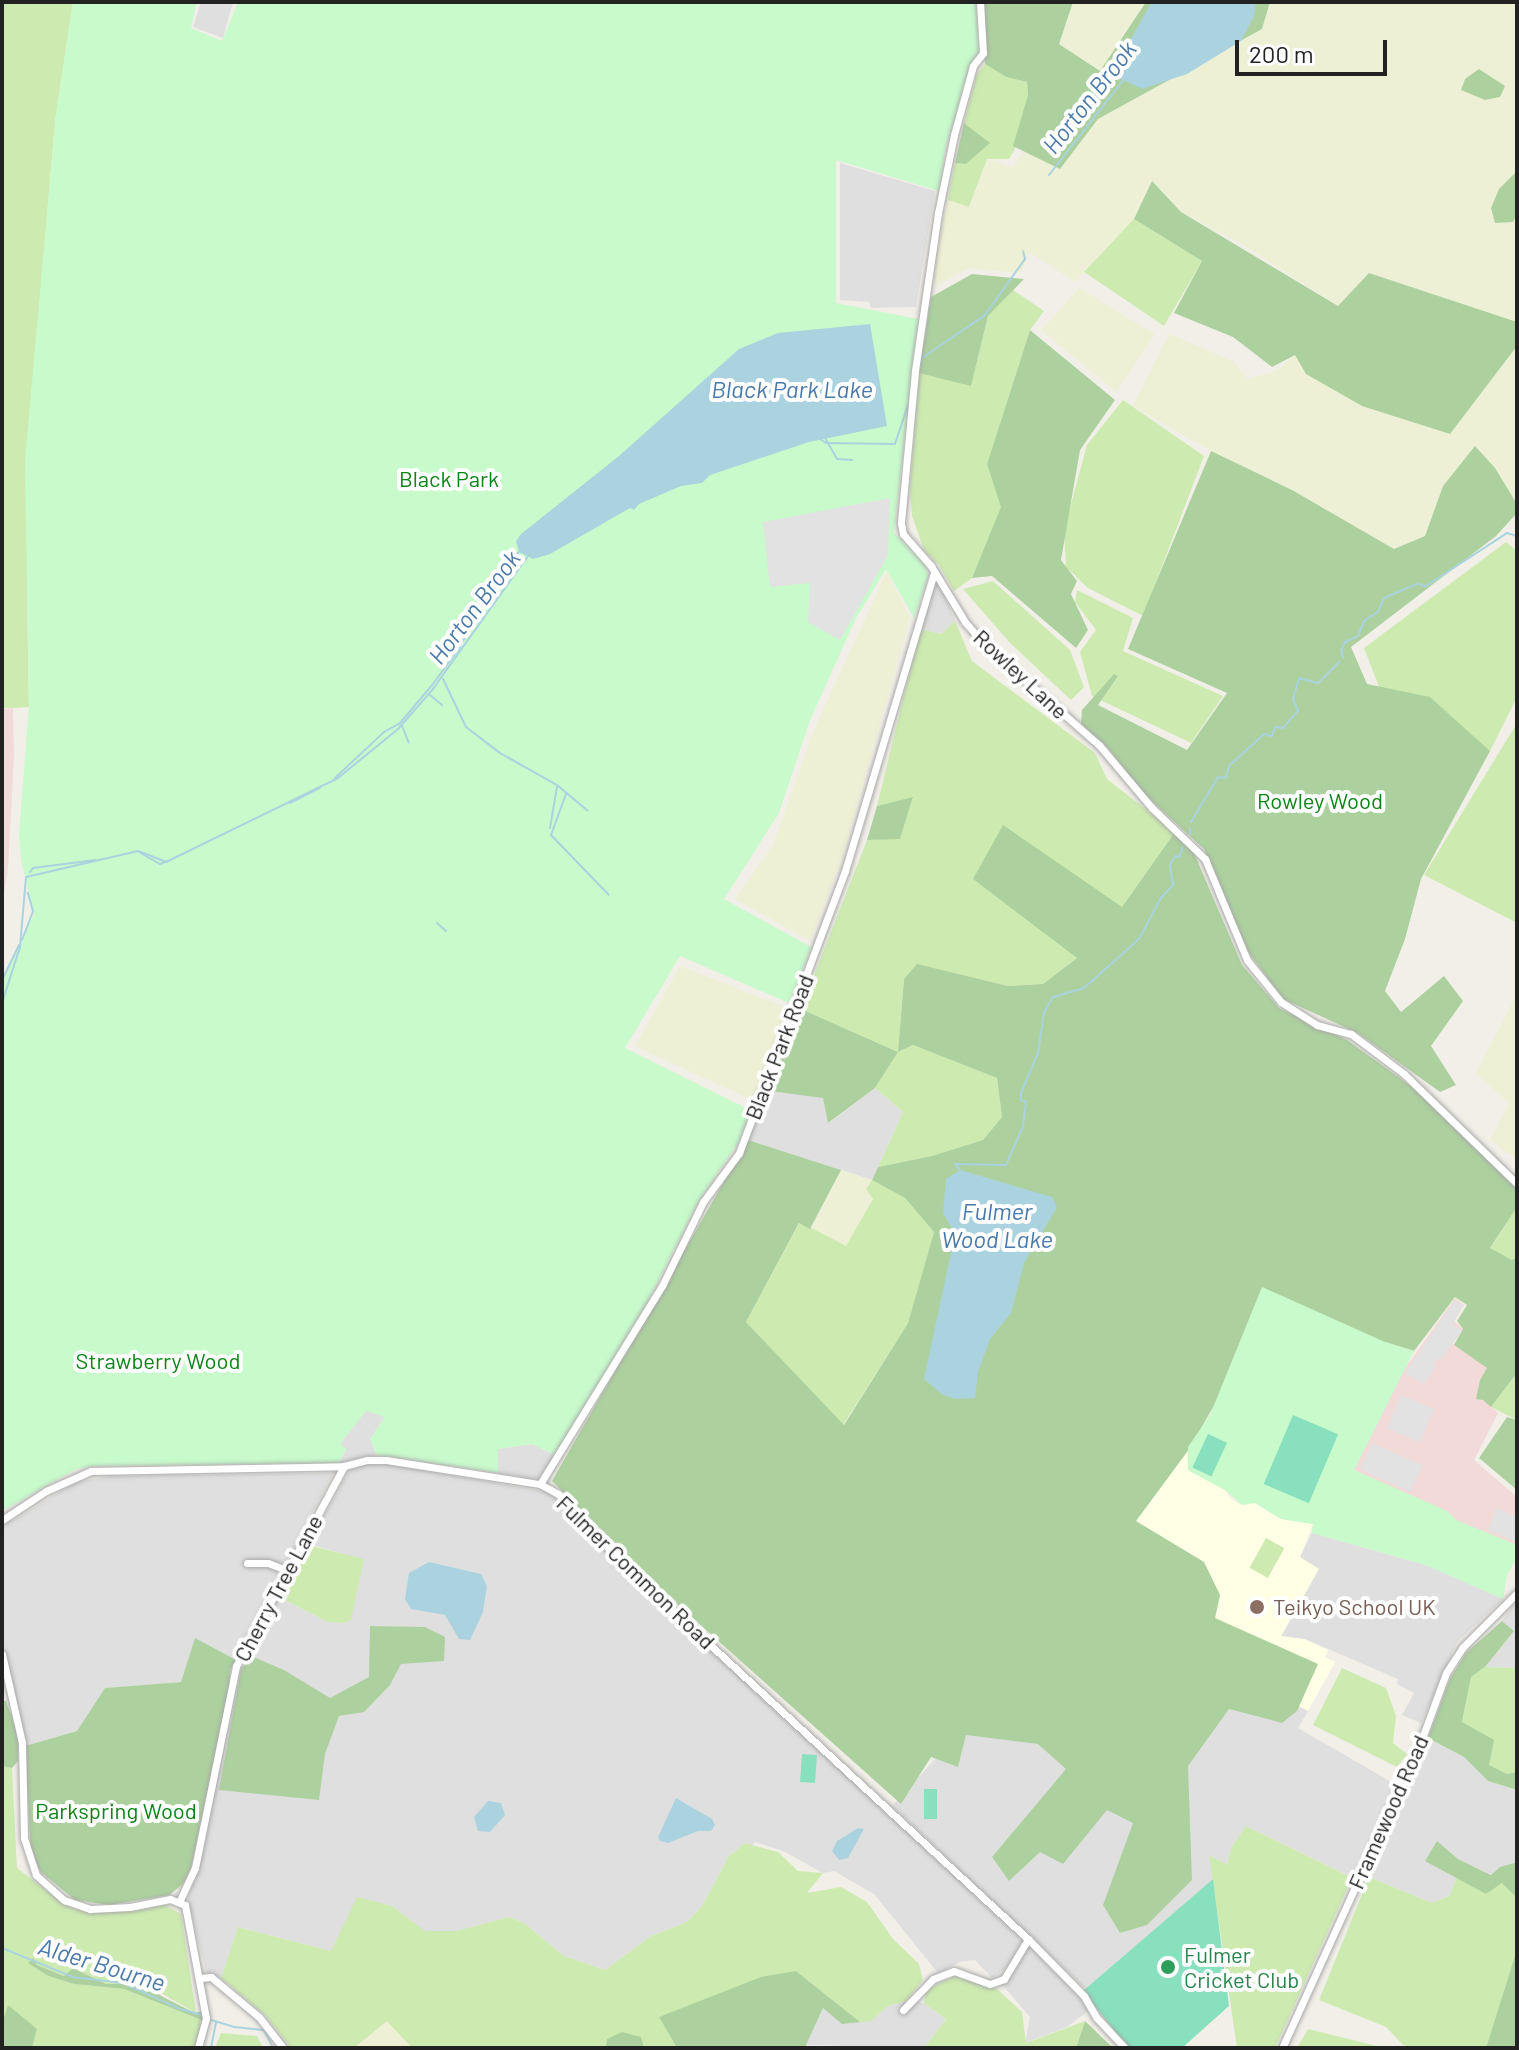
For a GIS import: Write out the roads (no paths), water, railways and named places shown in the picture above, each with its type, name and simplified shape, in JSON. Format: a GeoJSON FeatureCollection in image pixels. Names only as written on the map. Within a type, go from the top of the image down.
{"type":"FeatureCollection","features":[{"type":"Feature","properties":{"kind":"street","name":"Rowley Lane"},"geometry":{"type":"LineString","coordinates":[[980,2],[983,53],[973,66],[938,213],[915,371],[901,523],[906,539],[934,572],[965,622],[984,644],[1099,745],[1152,808],[1205,859],[1247,960],[1281,1002],[1317,1025],[1351,1034],[1404,1074],[1517,1184]]}},
{"type":"Feature","properties":{"kind":"street","name":"Black Park Road"},"geometry":{"type":"LineString","coordinates":[[540,1484],[662,1286],[703,1202],[739,1153],[845,871],[934,572]]}},
{"type":"Feature","properties":{"kind":"street","name":"Fulmer Common Road"},"geometry":{"type":"LineString","coordinates":[[2,1520],[46,1491],[91,1471],[344,1466],[367,1460],[386,1460],[540,1484],[558,1494],[625,1566],[1028,1939],[1084,1996],[1096,2017],[1125,2048]]}},
{"type":"Feature","properties":{"kind":"street","name":"Cherry Tree Lane"},"geometry":{"type":"LineString","coordinates":[[180,1900],[195,1868],[236,1666],[344,1466]]}},
{"type":"Feature","properties":{"kind":"street"},"geometry":{"type":"LineString","coordinates":[[247,1563],[268,1563],[286,1570]]}},
{"type":"Feature","properties":{"kind":"street","name":"Framewood Road"},"geometry":{"type":"LineString","coordinates":[[1282,2048],[1421,1741],[1446,1673],[1462,1648],[1517,1593]]}},
{"type":"Feature","properties":{"kind":"street"},"geometry":{"type":"LineString","coordinates":[[2,1654],[22,1743],[24,1838],[36,1875],[64,1900],[90,1909],[180,1900],[185,1905],[206,2018],[198,2048]]}},
{"type":"Feature","properties":{"kind":"street"},"geometry":{"type":"LineString","coordinates":[[903,2010],[933,1979],[954,1971],[990,1984],[1004,1979],[1028,1939]]}},
{"type":"Feature","properties":{"kind":"street"},"geometry":{"type":"LineString","coordinates":[[200,1978],[211,1977],[259,2017],[283,2048]]}},
{"type":"Feature","properties":{"kind":"water"},"geometry":{"type":"Polygon","coordinates":[[[1152,2],[1256,2],[1254,16],[1241,41],[1187,74],[1142,89],[1119,78],[1119,59],[1152,2]]]}},
{"type":"Feature","properties":{"kind":"water","name":"Black Park Lake"},"geometry":{"type":"Polygon","coordinates":[[[870,324],[887,426],[809,442],[710,475],[702,483],[681,486],[639,504],[634,510],[630,508],[550,554],[533,559],[519,552],[516,541],[521,534],[619,456],[739,349],[778,333],[870,324]]]}},
{"type":"Feature","properties":{"kind":"water","name":"Fulmer Wood Lake"},"geometry":{"type":"Polygon","coordinates":[[[960,1170],[1052,1197],[1057,1207],[1024,1263],[1011,1313],[990,1339],[978,1372],[975,1398],[956,1399],[943,1395],[924,1379],[955,1234],[943,1213],[946,1179],[960,1170]]]}},
{"type":"Feature","properties":{"kind":"water"},"geometry":{"type":"Polygon","coordinates":[[[429,1562],[481,1574],[487,1586],[483,1612],[470,1640],[459,1639],[445,1615],[411,1609],[405,1599],[409,1573],[429,1562]]]}},
{"type":"Feature","properties":{"kind":"water"},"geometry":{"type":"Polygon","coordinates":[[[676,1798],[712,1819],[715,1825],[711,1831],[698,1831],[668,1843],[660,1841],[658,1837],[676,1798]]]}},
{"type":"Feature","properties":{"kind":"water"},"geometry":{"type":"Polygon","coordinates":[[[488,1801],[501,1803],[505,1815],[490,1832],[478,1831],[474,1817],[488,1801]]]}},
{"type":"Feature","properties":{"kind":"water"},"geometry":{"type":"Polygon","coordinates":[[[858,1828],[864,1829],[848,1858],[839,1860],[832,1851],[837,1841],[858,1828]]]}},
{"type":"Feature","properties":{"kind":"waterway","name":"Horton Brook"},"geometry":{"type":"LineString","coordinates":[[1049,175],[1125,78]]}},
{"type":"Feature","properties":{"kind":"waterway","name":"Horton Brook"},"geometry":{"type":"LineString","coordinates":[[919,368],[922,358],[985,315],[1025,259],[1023,251]]}},
{"type":"Feature","properties":{"kind":"waterway","name":"Horton Brook"},"geometry":{"type":"LineString","coordinates":[[820,439],[826,443],[895,444],[908,405]]}},
{"type":"Feature","properties":{"kind":"waterway"},"geometry":{"type":"LineString","coordinates":[[825,438],[837,459],[852,460]]}},
{"type":"Feature","properties":{"kind":"waterway"},"geometry":{"type":"LineString","coordinates":[[1343,658],[1341,650],[1345,642],[1358,636],[1364,621],[1378,612],[1384,598],[1417,584],[1426,586],[1507,533],[1517,536]]}},
{"type":"Feature","properties":{"kind":"waterway","name":"Horton Brook"},"geometry":{"type":"LineString","coordinates":[[335,778],[384,732],[400,723],[433,684],[458,650],[510,559],[519,552]]}},
{"type":"Feature","properties":{"kind":"waterway","name":"Horton Brook"},"geometry":{"type":"LineString","coordinates":[[2,1003],[20,947],[26,877],[138,851],[166,862],[338,778],[398,729],[433,689],[528,556]]}},
{"type":"Feature","properties":{"kind":"waterway"},"geometry":{"type":"LineString","coordinates":[[1191,822],[1218,777],[1226,778],[1229,766],[1264,734],[1272,736],[1275,727],[1283,728],[1298,711],[1293,699],[1299,678],[1318,683],[1339,662]]}},
{"type":"Feature","properties":{"kind":"waterway"},"geometry":{"type":"LineString","coordinates":[[443,679],[466,727],[500,753],[557,785],[588,811]]}},
{"type":"Feature","properties":{"kind":"waterway"},"geometry":{"type":"LineString","coordinates":[[430,695],[442,705]]}},
{"type":"Feature","properties":{"kind":"waterway"},"geometry":{"type":"LineString","coordinates":[[402,726],[409,743]]}},
{"type":"Feature","properties":{"kind":"waterway"},"geometry":{"type":"LineString","coordinates":[[550,828],[557,787]]}},
{"type":"Feature","properties":{"kind":"waterway","name":"Horton Brook"},"geometry":{"type":"LineString","coordinates":[[290,803],[320,788]]}},
{"type":"Feature","properties":{"kind":"waterway"},"geometry":{"type":"LineString","coordinates":[[566,794],[551,835],[609,895]]}},
{"type":"Feature","properties":{"kind":"waterway"},"geometry":{"type":"LineString","coordinates":[[1190,829],[1190,834]]}},
{"type":"Feature","properties":{"kind":"waterway"},"geometry":{"type":"LineString","coordinates":[[960,1170],[955,1164],[1006,1165],[1023,1126],[1026,1102],[1021,1100],[1021,1093],[1038,1053],[1044,1012],[1053,997],[1084,988],[1139,939],[1161,898],[1173,885],[1170,865],[1175,856],[1179,857],[1185,842]]}},
{"type":"Feature","properties":{"kind":"waterway","name":"Horton Brook"},"geometry":{"type":"LineString","coordinates":[[139,852],[160,864],[165,862]]}},
{"type":"Feature","properties":{"kind":"waterway"},"geometry":{"type":"LineString","coordinates":[[30,872],[33,868],[95,860]]}},
{"type":"Feature","properties":{"kind":"waterway"},"geometry":{"type":"LineString","coordinates":[[22,940],[33,911],[28,893]]}},
{"type":"Feature","properties":{"kind":"waterway"},"geometry":{"type":"LineString","coordinates":[[437,923],[446,931]]}},
{"type":"Feature","properties":{"kind":"waterway"},"geometry":{"type":"LineString","coordinates":[[2,980],[19,945]]}},
{"type":"Feature","properties":{"kind":"waterway","name":"Alder Bourne"},"geometry":{"type":"LineString","coordinates":[[2,1948],[73,1977],[123,1983],[180,2009],[202,2015]]}},
{"type":"Feature","properties":{"kind":"waterway","name":"Alder Bourne"},"geometry":{"type":"LineString","coordinates":[[208,2019],[234,2027],[264,2030],[273,2048]]}},
{"type":"Feature","properties":{"kind":"waterway"},"geometry":{"type":"LineString","coordinates":[[211,2048],[216,2022]]}},
{"type":"Feature","properties":{"kind":"place","name":"Teikyo School UK"},"geometry":{"type":"Point","coordinates":[1257,1607]}},
{"type":"Feature","properties":{"kind":"place","name":"Fulmer Cricket Club"},"geometry":{"type":"Point","coordinates":[1168,1967]}},
{"type":"Feature","properties":{"kind":"park label","name":"Black Park"},"geometry":{"type":"Point","coordinates":[449,479]}},
{"type":"Feature","properties":{"kind":"park label","name":"Rowley Wood"},"geometry":{"type":"Point","coordinates":[1320,801]}},
{"type":"Feature","properties":{"kind":"park label","name":"Strawberry Wood"},"geometry":{"type":"Point","coordinates":[158,1361]}},
{"type":"Feature","properties":{"kind":"park label","name":"Parkspring Wood"},"geometry":{"type":"Point","coordinates":[116,1811]}}]}
